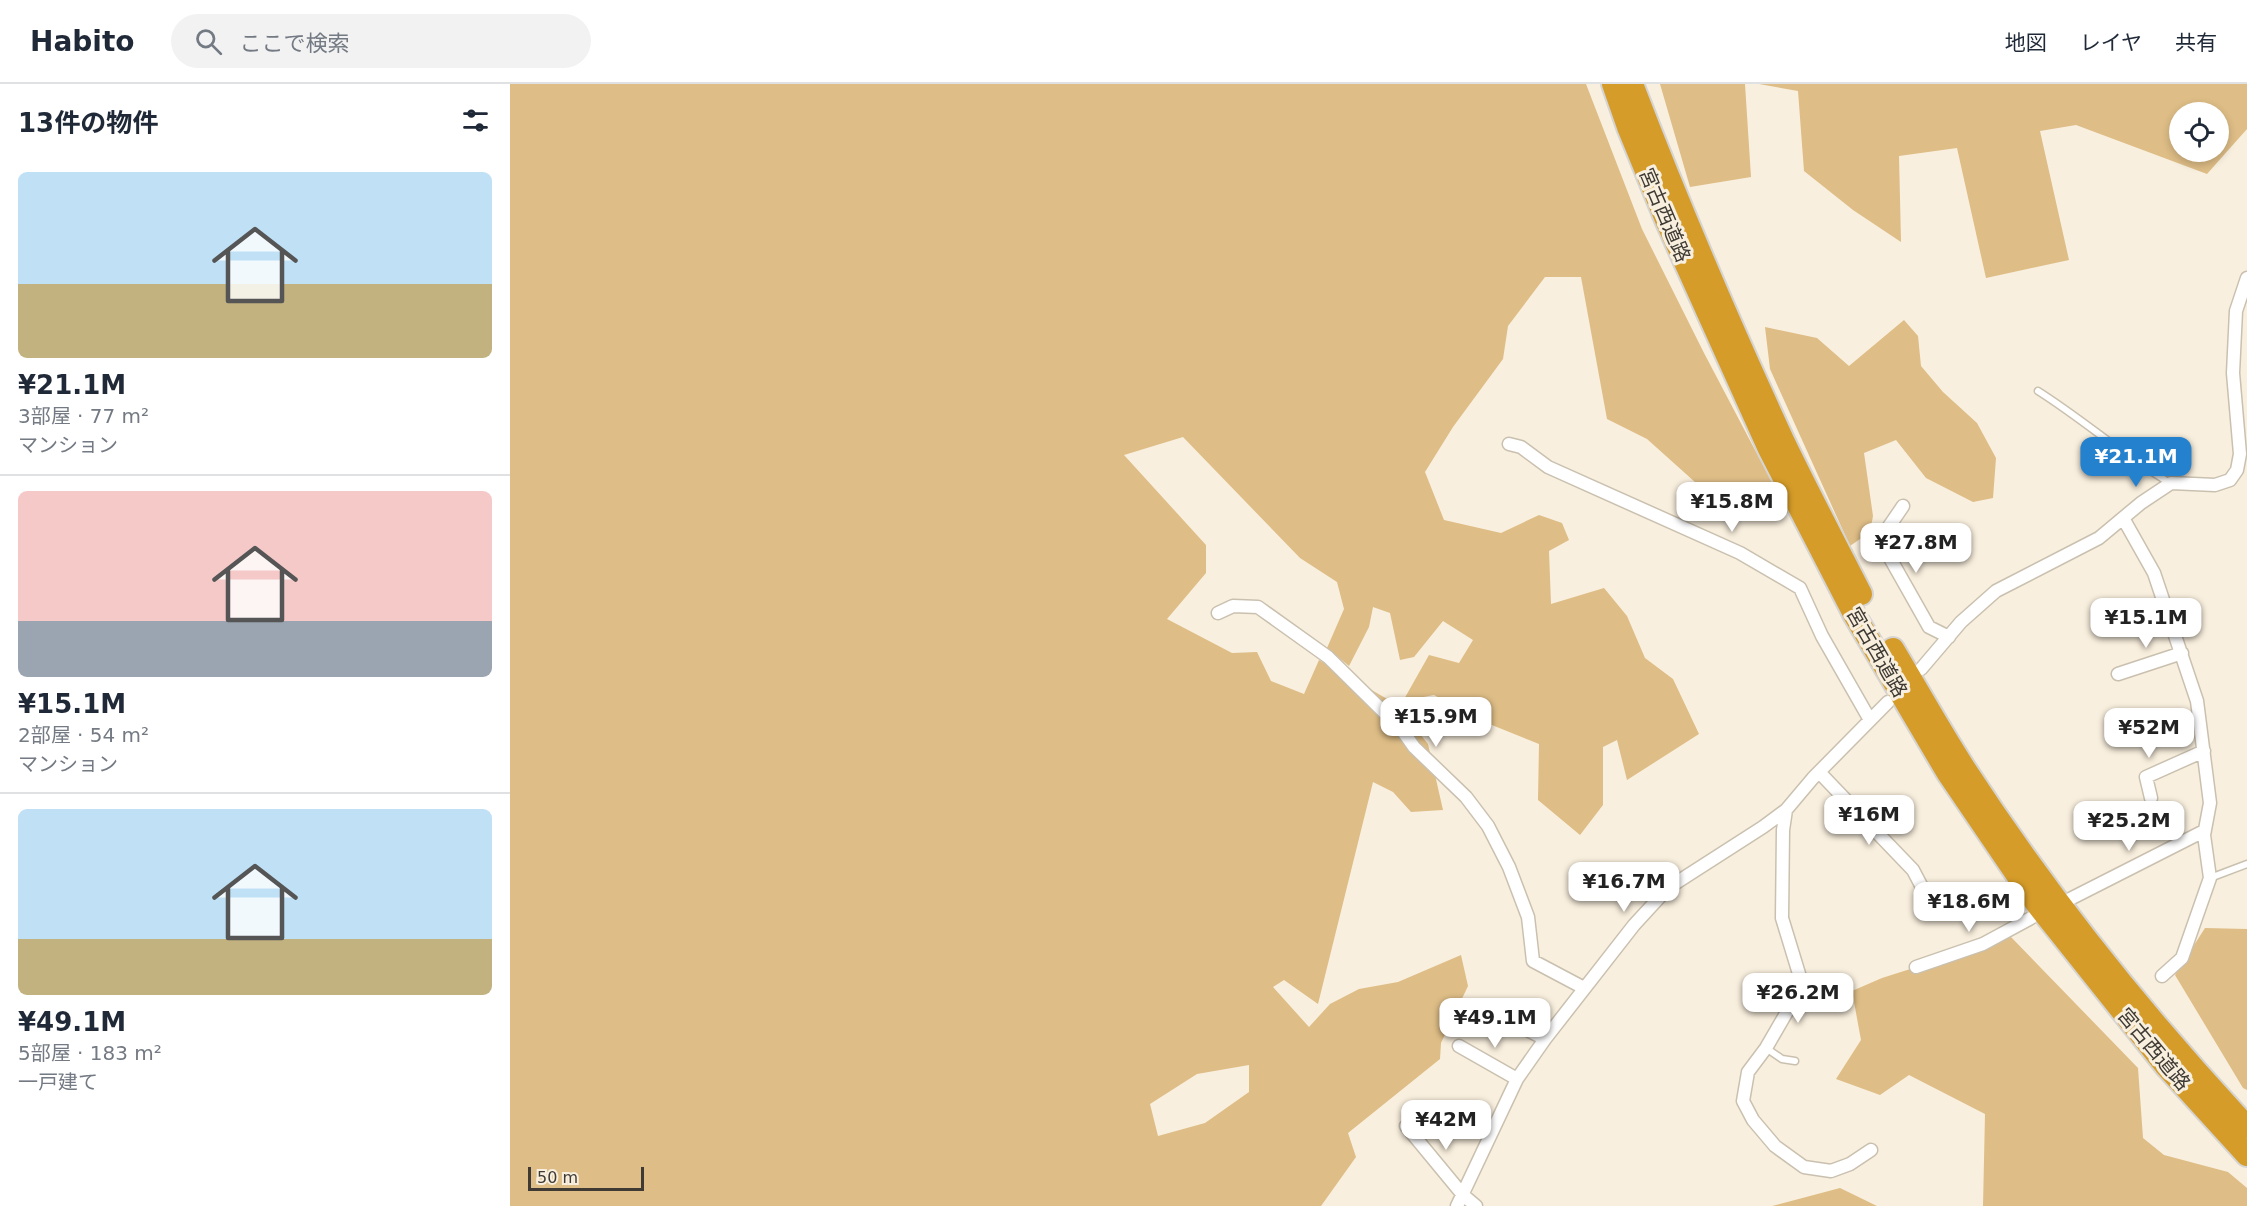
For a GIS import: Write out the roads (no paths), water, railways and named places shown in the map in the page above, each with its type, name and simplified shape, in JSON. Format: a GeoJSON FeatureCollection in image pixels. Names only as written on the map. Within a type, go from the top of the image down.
{"type":"FeatureCollection","features":[{"type":"Feature","properties":{"kind":"highway","name":"宮古西道路"},"geometry":{"type":"LineString","coordinates":[[1613,84],[1667,222],[1768,449],[1855,616],[1947,772],[2036,903],[2165,1065],[2247,1155]]}},
{"type":"Feature","properties":{"kind":"highway","name":"宮古西道路"},"geometry":{"type":"LineString","coordinates":[[1632,84],[1683,213],[1784,441],[1869,609],[1963,765],[2052,894],[2182,1058],[2247,1127]]}},
{"type":"Feature","properties":{"kind":"street"},"geometry":{"type":"LineString","coordinates":[[1921,669],[1961,622],[1996,591],[2099,538],[2171,483],[2215,485],[2230,480],[2243,456],[2233,373],[2236,311],[2247,278]]}},
{"type":"Feature","properties":{"kind":"street"},"geometry":{"type":"LineString","coordinates":[[1509,444],[1521,447],[1548,467],[1740,553],[1800,588],[1822,636],[1870,720]]}},
{"type":"Feature","properties":{"kind":"street"},"geometry":{"type":"LineString","coordinates":[[1903,506],[1888,528],[1890,558],[1929,627],[1948,637]]}},
{"type":"Feature","properties":{"kind":"street"},"geometry":{"type":"LineString","coordinates":[[2123,518],[2154,573],[2197,701],[2210,803],[2204,831],[2210,878],[2182,958],[2162,976]]}},
{"type":"Feature","properties":{"kind":"street"},"geometry":{"type":"LineString","coordinates":[[1218,613],[1233,606],[1258,607],[1328,657],[1402,730],[1414,747],[1466,797],[1488,826],[1509,867],[1528,917],[1533,961],[1584,988]]}},
{"type":"Feature","properties":{"kind":"street"},"geometry":{"type":"LineString","coordinates":[[2118,674],[2182,653]]}},
{"type":"Feature","properties":{"kind":"street"},"geometry":{"type":"LineString","coordinates":[[1460,1201],[1517,1079],[1545,1039],[1634,925],[1668,888],[1786,810],[1819,772],[1888,702]]}},
{"type":"Feature","properties":{"kind":"street"},"geometry":{"type":"LineString","coordinates":[[2151,798],[2146,777],[2204,751]]}},
{"type":"Feature","properties":{"kind":"street"},"geometry":{"type":"LineString","coordinates":[[1819,772],[1913,870],[1934,908]]}},
{"type":"Feature","properties":{"kind":"street"},"geometry":{"type":"LineString","coordinates":[[1786,810],[1783,830],[1782,918],[1800,976],[1796,998],[1766,1048],[1748,1072],[1743,1101],[1753,1120],[1775,1146],[1804,1167],[1831,1171],[1850,1164],[1871,1150]]}},
{"type":"Feature","properties":{"kind":"street"},"geometry":{"type":"LineString","coordinates":[[2070,899],[2204,831]]}},
{"type":"Feature","properties":{"kind":"street"},"geometry":{"type":"LineString","coordinates":[[1916,967],[1983,944],[2031,918]]}},
{"type":"Feature","properties":{"kind":"street"},"geometry":{"type":"LineString","coordinates":[[1506,1019],[1545,1039]]}},
{"type":"Feature","properties":{"kind":"street"},"geometry":{"type":"LineString","coordinates":[[1459,1046],[1517,1079]]}},
{"type":"Feature","properties":{"kind":"street"},"geometry":{"type":"LineString","coordinates":[[1406,1126],[1460,1201],[1476,1206]]}},
{"type":"Feature","properties":{"kind":"lane"},"geometry":{"type":"LineString","coordinates":[[2038,391],[2068,410],[2151,472],[2171,483]]}},
{"type":"Feature","properties":{"kind":"lane"},"geometry":{"type":"LineString","coordinates":[[2210,878],[2247,864]]}},
{"type":"Feature","properties":{"kind":"lane"},"geometry":{"type":"LineString","coordinates":[[1766,1048],[1782,1059],[1795,1061]]}}]}
